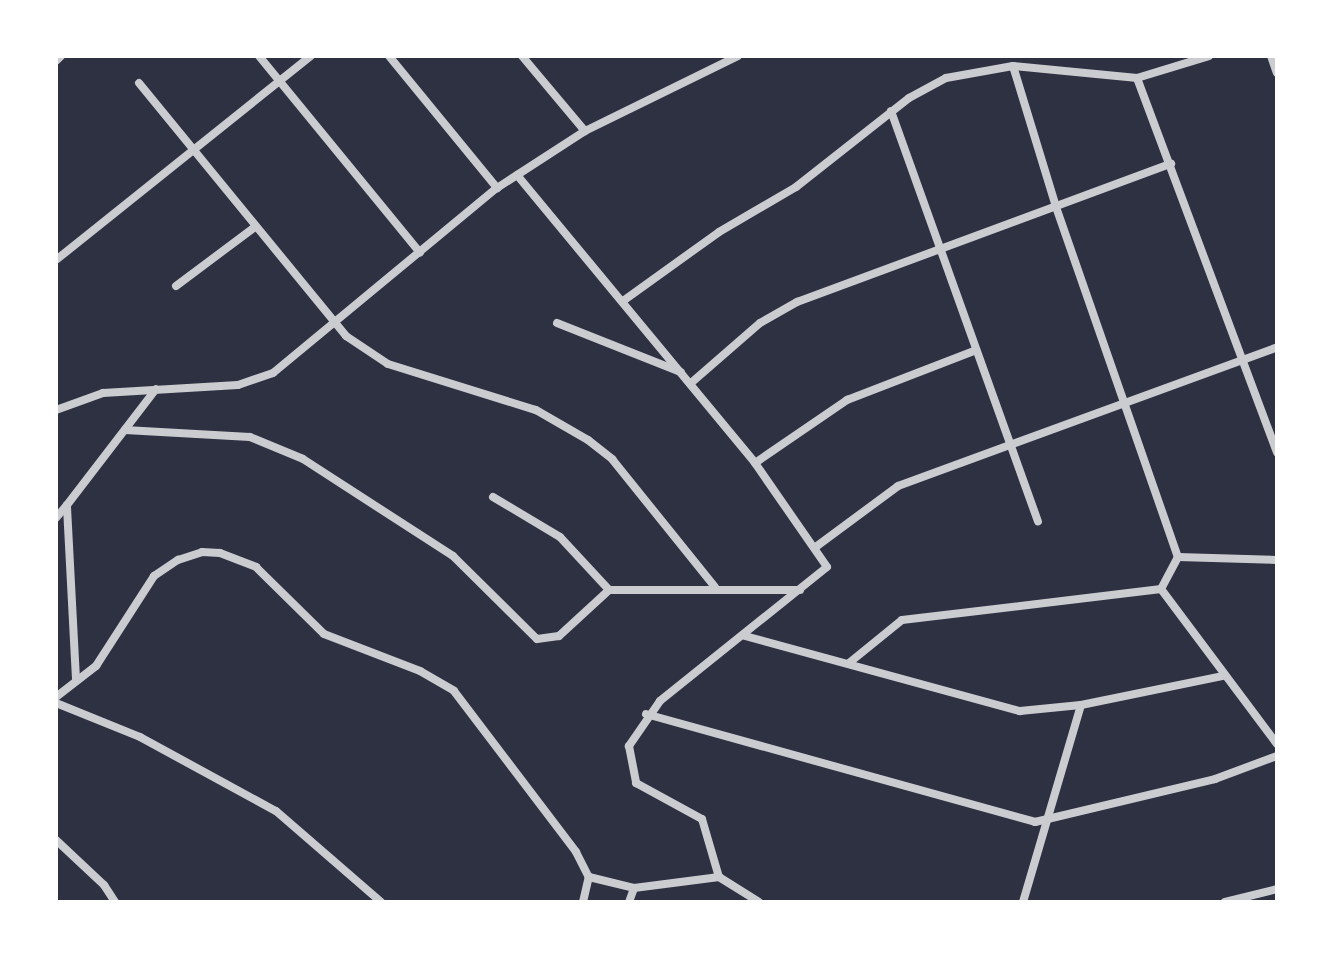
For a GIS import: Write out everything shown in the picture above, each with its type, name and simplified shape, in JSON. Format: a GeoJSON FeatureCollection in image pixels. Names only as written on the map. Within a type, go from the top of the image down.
{"type":"FeatureCollection","features":[{"type":"Feature","properties":{"kind":"street"},"geometry":{"type":"LineString","coordinates":[[56,61],[61,56]]}},
{"type":"Feature","properties":{"kind":"street"},"geometry":{"type":"LineString","coordinates":[[259,56],[420,253]]}},
{"type":"Feature","properties":{"kind":"street"},"geometry":{"type":"LineString","coordinates":[[56,260],[311,56]]}},
{"type":"Feature","properties":{"kind":"street"},"geometry":{"type":"LineString","coordinates":[[389,56],[497,188]]}},
{"type":"Feature","properties":{"kind":"street"},"geometry":{"type":"LineString","coordinates":[[522,56],[585,131]]}},
{"type":"Feature","properties":{"kind":"street"},"geometry":{"type":"LineString","coordinates":[[56,410],[103,393],[257,381],[497,188],[585,131],[738,56]]}},
{"type":"Feature","properties":{"kind":"street"},"geometry":{"type":"LineString","coordinates":[[623,301],[719,232],[796,187],[891,111],[946,78],[1013,66],[1137,78],[1209,56]]}},
{"type":"Feature","properties":{"kind":"street"},"geometry":{"type":"LineString","coordinates":[[1271,56],[1277,73]]}},
{"type":"Feature","properties":{"kind":"street"},"geometry":{"type":"LineString","coordinates":[[1013,66],[1056,207],[1178,557],[1161,589]]}},
{"type":"Feature","properties":{"kind":"street"},"geometry":{"type":"LineString","coordinates":[[1137,78],[1277,453]]}},
{"type":"Feature","properties":{"kind":"street"},"geometry":{"type":"LineString","coordinates":[[139,83],[333,321],[366,352],[388,364],[536,410],[588,440],[612,459],[715,587]]}},
{"type":"Feature","properties":{"kind":"street"},"geometry":{"type":"LineString","coordinates":[[891,111],[1007,446],[1038,521]]}},
{"type":"Feature","properties":{"kind":"street"},"geometry":{"type":"LineString","coordinates":[[691,383],[782,309],[1171,164]]}},
{"type":"Feature","properties":{"kind":"street"},"geometry":{"type":"LineString","coordinates":[[517,175],[755,463],[817,546],[825,572],[646,714],[629,746],[630,772],[644,789],[702,819],[719,877]]}},
{"type":"Feature","properties":{"kind":"street"},"geometry":{"type":"LineString","coordinates":[[176,286],[255,227]]}},
{"type":"Feature","properties":{"kind":"street"},"geometry":{"type":"LineString","coordinates":[[557,323],[681,372]]}},
{"type":"Feature","properties":{"kind":"street"},"geometry":{"type":"LineString","coordinates":[[817,546],[898,486],[1277,347]]}},
{"type":"Feature","properties":{"kind":"street"},"geometry":{"type":"LineString","coordinates":[[755,463],[847,400],[974,351]]}},
{"type":"Feature","properties":{"kind":"street"},"geometry":{"type":"LineString","coordinates":[[56,518],[156,389]]}},
{"type":"Feature","properties":{"kind":"street"},"geometry":{"type":"LineString","coordinates":[[125,430],[250,437],[303,459],[453,556],[537,639],[559,636],[609,590],[715,587],[800,590]]}},
{"type":"Feature","properties":{"kind":"street"},"geometry":{"type":"LineString","coordinates":[[493,497],[560,537],[609,590]]}},
{"type":"Feature","properties":{"kind":"street"},"geometry":{"type":"LineString","coordinates":[[67,505],[76,679]]}},
{"type":"Feature","properties":{"kind":"street"},"geometry":{"type":"LineString","coordinates":[[56,697],[109,649],[154,576],[202,552],[242,560],[324,634],[420,671],[454,691],[559,837],[576,852],[589,877],[583,902]]}},
{"type":"Feature","properties":{"kind":"street"},"geometry":{"type":"LineString","coordinates":[[1178,557],[1277,560]]}},
{"type":"Feature","properties":{"kind":"street"},"geometry":{"type":"LineString","coordinates":[[849,663],[902,620],[1161,589]]}},
{"type":"Feature","properties":{"kind":"street"},"geometry":{"type":"LineString","coordinates":[[1161,589],[1222,676],[1277,744]]}},
{"type":"Feature","properties":{"kind":"street"},"geometry":{"type":"LineString","coordinates":[[745,636],[1002,708],[1081,705],[1222,676]]}},
{"type":"Feature","properties":{"kind":"street"},"geometry":{"type":"LineString","coordinates":[[56,683],[67,687]]}},
{"type":"Feature","properties":{"kind":"street"},"geometry":{"type":"LineString","coordinates":[[56,703],[140,737],[276,811],[381,902]]}},
{"type":"Feature","properties":{"kind":"street"},"geometry":{"type":"LineString","coordinates":[[1023,902],[1081,705]]}},
{"type":"Feature","properties":{"kind":"street"},"geometry":{"type":"LineString","coordinates":[[646,714],[1035,822],[1215,779],[1277,756]]}},
{"type":"Feature","properties":{"kind":"street"},"geometry":{"type":"LineString","coordinates":[[56,840],[104,885],[115,902]]}},
{"type":"Feature","properties":{"kind":"street"},"geometry":{"type":"LineString","coordinates":[[589,877],[634,888],[719,877],[759,902]]}},
{"type":"Feature","properties":{"kind":"street"},"geometry":{"type":"LineString","coordinates":[[629,902],[634,888]]}},
{"type":"Feature","properties":{"kind":"street"},"geometry":{"type":"LineString","coordinates":[[1225,902],[1277,889]]}}]}
